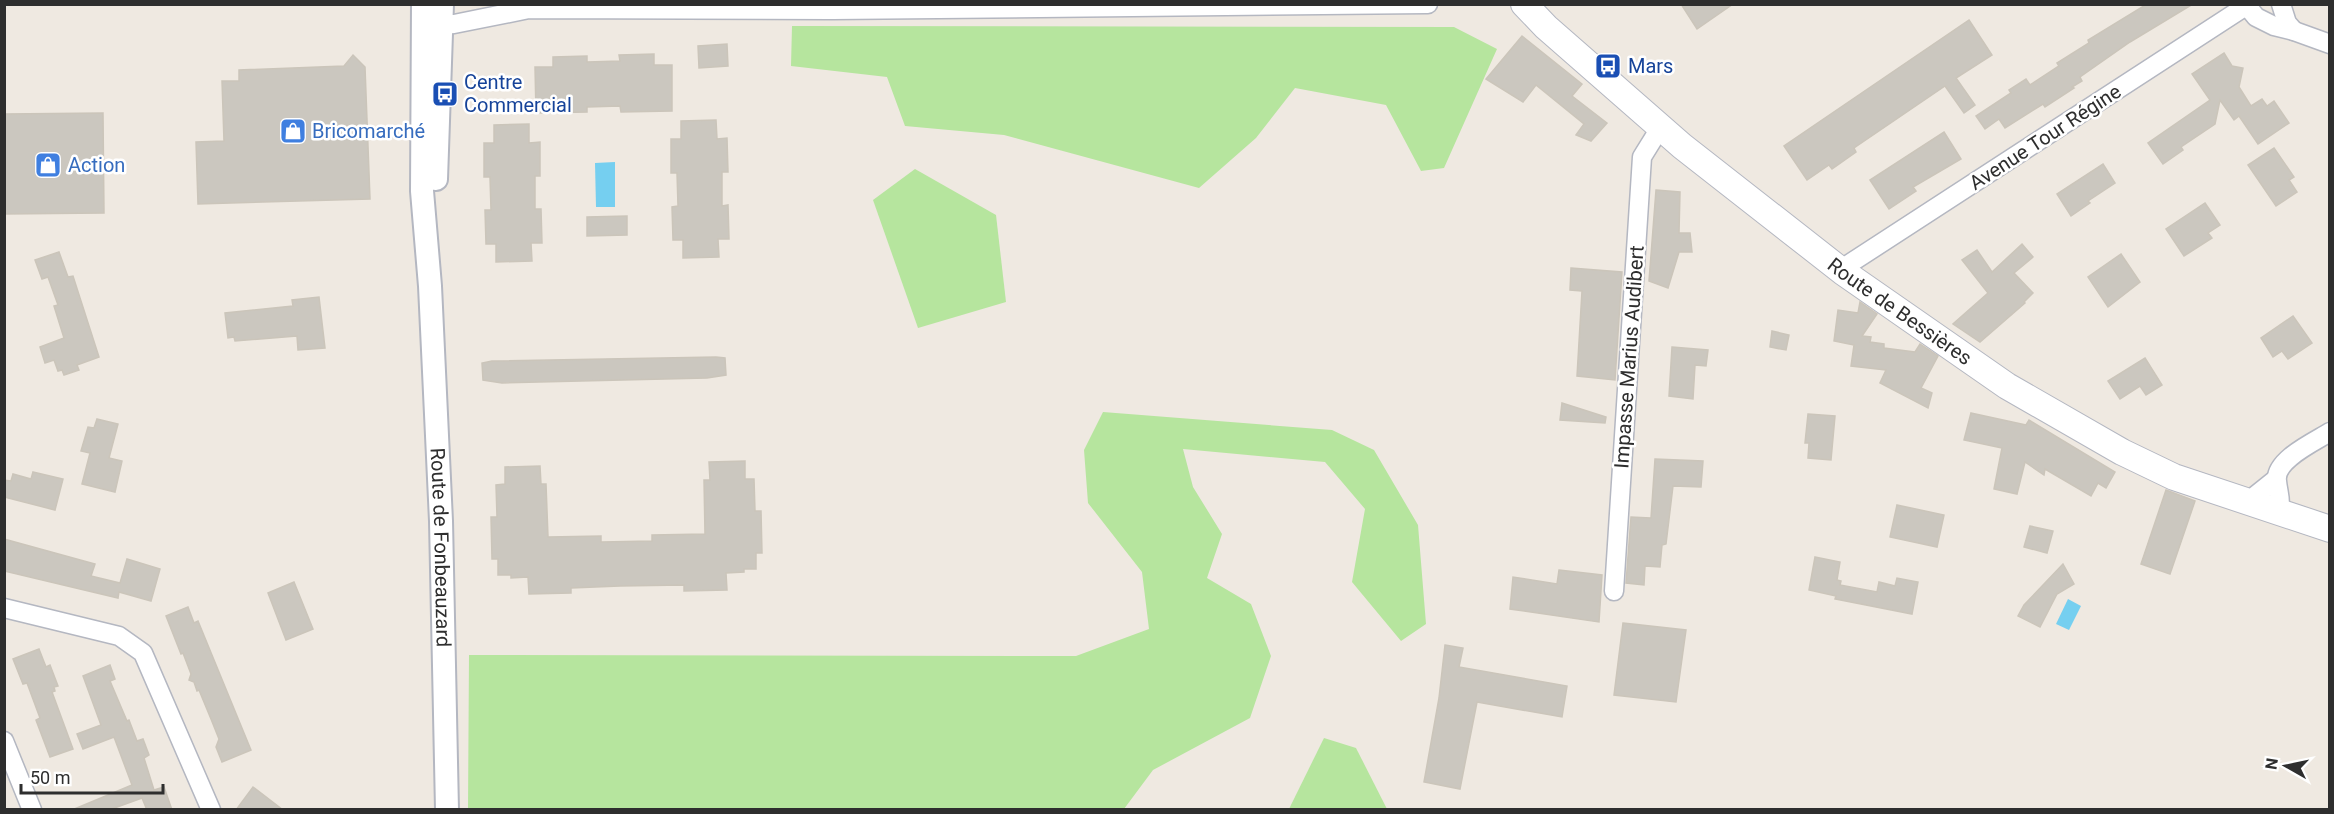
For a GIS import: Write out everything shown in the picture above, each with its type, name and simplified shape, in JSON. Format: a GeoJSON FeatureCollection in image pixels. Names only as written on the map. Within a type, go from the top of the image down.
{"type":"FeatureCollection","features":[{"type":"Feature","properties":{"kind":"main road","name":"Route de Bessières"},"geometry":{"type":"LineString","coordinates":[[1524,4],[1546,27],[1660,128],[1843,272],[2007,386],[2122,452],[2174,477],[2252,505],[2330,529]]}},
{"type":"Feature","properties":{"kind":"street"},"geometry":{"type":"LineString","coordinates":[[423,4],[454,24],[529,9],[832,10],[1428,4]]}},
{"type":"Feature","properties":{"kind":"street","name":"Route de Fonbeauzard"},"geometry":{"type":"LineString","coordinates":[[423,4],[422,192],[430,286],[441,521],[447,810]]}},
{"type":"Feature","properties":{"kind":"street"},"geometry":{"type":"LineString","coordinates":[[511,4],[529,9]]}},
{"type":"Feature","properties":{"kind":"street"},"geometry":{"type":"LineString","coordinates":[[2281,4],[2287,23],[2294,31]]}},
{"type":"Feature","properties":{"kind":"street"},"geometry":{"type":"LineString","coordinates":[[2248,5],[2256,17],[2274,26],[2330,44]]}},
{"type":"Feature","properties":{"kind":"street","name":"Avenue Tour Régine"},"geometry":{"type":"LineString","coordinates":[[1843,272],[1849,264],[2248,5]]}},
{"type":"Feature","properties":{"kind":"street","name":"Route de Fonbeauzard"},"geometry":{"type":"LineString","coordinates":[[430,286],[441,15]]}},
{"type":"Feature","properties":{"kind":"street","name":"Impasse Marius Audibert"},"geometry":{"type":"LineString","coordinates":[[1614,591],[1642,157],[1660,128]]}},
{"type":"Feature","properties":{"kind":"street"},"geometry":{"type":"LineString","coordinates":[[2279,513],[2282,503],[2276,479],[2279,469],[2287,459],[2330,432]]}},
{"type":"Feature","properties":{"kind":"street"},"geometry":{"type":"LineString","coordinates":[[2252,505],[2256,495],[2276,479]]}},
{"type":"Feature","properties":{"kind":"street"},"geometry":{"type":"LineString","coordinates":[[4,608],[119,636],[143,653],[212,810]]}},
{"type":"Feature","properties":{"kind":"street"},"geometry":{"type":"LineString","coordinates":[[4,741],[32,810]]}},
{"type":"Feature","properties":{"kind":"green space"},"geometry":{"type":"Polygon","coordinates":[[[792,26],[1454,27],[1497,49],[1444,168],[1421,171],[1386,105],[1295,88],[1256,138],[1199,188],[1004,135],[905,126],[887,77],[791,66],[792,26]]]}},
{"type":"Feature","properties":{"kind":"green space"},"geometry":{"type":"Polygon","coordinates":[[[915,169],[996,215],[1006,302],[918,328],[873,200],[915,169]]]}},
{"type":"Feature","properties":{"kind":"green space"},"geometry":{"type":"Polygon","coordinates":[[[1103,412],[1332,430],[1374,450],[1418,525],[1426,624],[1401,641],[1352,582],[1365,509],[1325,462],[1183,449],[1193,487],[1222,534],[1207,578],[1251,604],[1271,656],[1250,718],[1153,770],[1124,809],[468,809],[469,655],[1076,656],[1149,629],[1142,572],[1088,503],[1084,450],[1103,412]]]}},
{"type":"Feature","properties":{"kind":"green space"},"geometry":{"type":"Polygon","coordinates":[[[1324,738],[1356,748],[1387,809],[1289,809],[1324,738]]]}},
{"type":"Feature","properties":{"kind":"water"},"geometry":{"type":"Polygon","coordinates":[[[615,162],[615,207],[596,207],[595,163],[615,162]]]}},
{"type":"Feature","properties":{"kind":"water"},"geometry":{"type":"Polygon","coordinates":[[[2068,599],[2081,606],[2069,630],[2056,624],[2068,599]]]}},
{"type":"Feature","properties":{"kind":"building"},"geometry":{"type":"Polygon","coordinates":[[[1681,4],[1733,4],[1697,29],[1681,4]]]}},
{"type":"Feature","properties":{"kind":"building"},"geometry":{"type":"Polygon","coordinates":[[[2147,4],[2193,4],[2130,42],[2080,77],[2082,81],[2072,87],[2074,88],[2045,107],[2043,104],[2005,128],[1999,119],[1985,129],[1976,116],[2011,93],[2009,90],[2026,79],[2030,85],[2059,66],[2057,63],[2089,43],[2088,40],[2147,4]]]}},
{"type":"Feature","properties":{"kind":"building"},"geometry":{"type":"Polygon","coordinates":[[[1969,20],[1992,55],[1956,78],[1975,105],[1964,113],[1945,86],[1854,148],[1856,152],[1832,169],[1829,165],[1807,180],[1784,146],[1969,20]]]}},
{"type":"Feature","properties":{"kind":"building"},"geometry":{"type":"Polygon","coordinates":[[[1522,36],[1582,84],[1572,96],[1607,123],[1591,141],[1576,135],[1584,124],[1536,85],[1523,102],[1486,79],[1522,36]]]}},
{"type":"Feature","properties":{"kind":"building"},"geometry":{"type":"Polygon","coordinates":[[[727,44],[728,66],[699,68],[698,46],[727,44]]]}},
{"type":"Feature","properties":{"kind":"building"},"geometry":{"type":"Polygon","coordinates":[[[2224,53],[2232,66],[2243,68],[2239,87],[2251,106],[2262,99],[2267,106],[2274,101],[2289,123],[2258,144],[2239,116],[2234,120],[2220,100],[2215,124],[2181,147],[2183,150],[2163,164],[2148,143],[2210,100],[2192,74],[2224,53]]]}},
{"type":"Feature","properties":{"kind":"building"},"geometry":{"type":"Polygon","coordinates":[[[654,54],[654,65],[672,65],[672,111],[621,112],[620,106],[587,107],[587,112],[536,113],[535,67],[553,67],[553,57],[587,56],[587,62],[620,61],[619,55],[654,54]]]}},
{"type":"Feature","properties":{"kind":"building"},"geometry":{"type":"Polygon","coordinates":[[[353,55],[365,67],[370,199],[198,204],[196,142],[224,141],[222,81],[239,81],[239,70],[344,66],[353,55]]]}},
{"type":"Feature","properties":{"kind":"building"},"geometry":{"type":"Polygon","coordinates":[[[103,113],[104,213],[4,214],[4,114],[103,113]]]}},
{"type":"Feature","properties":{"kind":"building"},"geometry":{"type":"Polygon","coordinates":[[[716,120],[717,139],[727,138],[728,172],[722,172],[722,206],[728,205],[729,239],[718,239],[719,257],[683,258],[683,240],[673,240],[672,207],[678,206],[677,173],[671,173],[671,139],[681,139],[681,121],[716,120]]]}},
{"type":"Feature","properties":{"kind":"building"},"geometry":{"type":"Polygon","coordinates":[[[529,124],[529,143],[540,142],[540,176],[535,176],[535,209],[541,209],[542,243],[531,243],[532,261],[496,262],[496,244],[486,244],[485,210],[491,210],[490,177],[484,177],[484,143],[494,143],[494,125],[529,124]]]}},
{"type":"Feature","properties":{"kind":"building"},"geometry":{"type":"Polygon","coordinates":[[[1944,132],[1961,159],[1913,187],[1916,191],[1889,209],[1870,180],[1944,132]]]}},
{"type":"Feature","properties":{"kind":"building"},"geometry":{"type":"Polygon","coordinates":[[[2274,148],[2294,177],[2289,180],[2297,192],[2276,206],[2248,165],[2274,148]]]}},
{"type":"Feature","properties":{"kind":"building"},"geometry":{"type":"Polygon","coordinates":[[[2103,164],[2115,183],[2088,201],[2090,203],[2071,216],[2057,194],[2103,164]]]}},
{"type":"Feature","properties":{"kind":"building"},"geometry":{"type":"Polygon","coordinates":[[[1656,190],[1680,192],[1679,233],[1690,233],[1692,252],[1679,252],[1668,288],[1649,281],[1656,190]]]}},
{"type":"Feature","properties":{"kind":"building"},"geometry":{"type":"Polygon","coordinates":[[[2205,203],[2220,225],[2208,233],[2212,238],[2184,256],[2166,229],[2205,203]]]}},
{"type":"Feature","properties":{"kind":"building"},"geometry":{"type":"Polygon","coordinates":[[[627,216],[627,235],[587,236],[587,217],[627,216]]]}},
{"type":"Feature","properties":{"kind":"building"},"geometry":{"type":"Polygon","coordinates":[[[2022,244],[2033,257],[2014,273],[2033,293],[2025,303],[1980,342],[1953,324],[1988,293],[1962,260],[1977,250],[1992,272],[2022,244]]]}},
{"type":"Feature","properties":{"kind":"building"},"geometry":{"type":"Polygon","coordinates":[[[59,252],[68,277],[73,276],[99,357],[77,365],[79,370],[64,375],[62,370],[58,371],[54,360],[45,363],[40,347],[64,338],[54,306],[58,305],[48,277],[42,279],[35,260],[59,252]]]}},
{"type":"Feature","properties":{"kind":"building"},"geometry":{"type":"Polygon","coordinates":[[[2121,254],[2140,282],[2108,307],[2088,277],[2121,254]]]}},
{"type":"Feature","properties":{"kind":"building"},"geometry":{"type":"Polygon","coordinates":[[[1571,268],[1622,272],[1615,380],[1577,376],[1582,291],[1570,290],[1571,268]]]}},
{"type":"Feature","properties":{"kind":"building"},"geometry":{"type":"Polygon","coordinates":[[[319,297],[325,348],[298,350],[297,336],[235,341],[234,337],[228,338],[225,313],[293,306],[292,300],[319,297]]]}},
{"type":"Feature","properties":{"kind":"building"},"geometry":{"type":"Polygon","coordinates":[[[1860,302],[1877,314],[1862,336],[1871,337],[1870,342],[1884,344],[1884,348],[1915,352],[1920,344],[1938,356],[1921,388],[1932,393],[1928,408],[1880,383],[1886,370],[1851,366],[1854,345],[1834,341],[1838,310],[1858,313],[1860,302]]]}},
{"type":"Feature","properties":{"kind":"building"},"geometry":{"type":"Polygon","coordinates":[[[2293,316],[2312,343],[2288,359],[2282,351],[2273,357],[2261,338],[2293,316]]]}},
{"type":"Feature","properties":{"kind":"building"},"geometry":{"type":"Polygon","coordinates":[[[1772,331],[1789,335],[1786,350],[1770,347],[1772,331]]]}},
{"type":"Feature","properties":{"kind":"building"},"geometry":{"type":"Polygon","coordinates":[[[1672,347],[1708,350],[1706,366],[1695,365],[1693,399],[1669,396],[1672,347]]]}},
{"type":"Feature","properties":{"kind":"building"},"geometry":{"type":"Polygon","coordinates":[[[725,358],[726,375],[707,378],[502,383],[483,380],[482,363],[492,361],[725,358]]]}},
{"type":"Feature","properties":{"kind":"building"},"geometry":{"type":"Polygon","coordinates":[[[2145,358],[2162,385],[2146,395],[2140,386],[2120,399],[2108,381],[2145,358]]]}},
{"type":"Feature","properties":{"kind":"building"},"geometry":{"type":"Polygon","coordinates":[[[1562,403],[1606,417],[1605,423],[1560,420],[1562,403]]]}},
{"type":"Feature","properties":{"kind":"building"},"geometry":{"type":"Polygon","coordinates":[[[1971,413],[2026,425],[2029,420],[2115,472],[2106,488],[2098,483],[2091,496],[2045,469],[2044,475],[2025,462],[2017,494],[1994,489],[2002,448],[1964,440],[1971,413]]]}},
{"type":"Feature","properties":{"kind":"building"},"geometry":{"type":"Polygon","coordinates":[[[1808,414],[1835,416],[1831,460],[1808,458],[1809,443],[1805,443],[1808,414]]]}},
{"type":"Feature","properties":{"kind":"building"},"geometry":{"type":"Polygon","coordinates":[[[97,419],[118,424],[109,458],[122,461],[115,492],[82,484],[90,453],[81,451],[88,427],[94,428],[97,419]]]}},
{"type":"Feature","properties":{"kind":"building"},"geometry":{"type":"Polygon","coordinates":[[[1655,459],[1703,461],[1701,487],[1673,486],[1666,544],[1662,545],[1660,567],[1645,566],[1644,585],[1626,583],[1631,517],[1651,518],[1655,459]]]}},
{"type":"Feature","properties":{"kind":"building"},"geometry":{"type":"Polygon","coordinates":[[[745,461],[745,479],[754,479],[755,511],[761,511],[762,553],[756,553],[756,569],[726,573],[727,590],[684,591],[684,585],[620,586],[571,588],[571,593],[529,594],[528,577],[511,578],[511,575],[498,575],[498,559],[492,559],[491,517],[497,517],[496,485],[505,484],[505,467],[540,466],[541,484],[546,484],[548,537],[601,536],[601,542],[652,541],[652,535],[705,534],[704,480],[710,480],[709,462],[745,461]]]}},
{"type":"Feature","properties":{"kind":"building"},"geometry":{"type":"Polygon","coordinates":[[[33,472],[63,479],[55,510],[4,497],[4,480],[11,481],[13,474],[31,479],[33,472]]]}},
{"type":"Feature","properties":{"kind":"building"},"geometry":{"type":"Polygon","coordinates":[[[2166,490],[2195,501],[2170,574],[2141,564],[2166,490]]]}},
{"type":"Feature","properties":{"kind":"building"},"geometry":{"type":"Polygon","coordinates":[[[1897,505],[1944,515],[1937,547],[1890,537],[1897,505]]]}},
{"type":"Feature","properties":{"kind":"building"},"geometry":{"type":"Polygon","coordinates":[[[2030,526],[2053,531],[2047,553],[2024,547],[2030,526]]]}},
{"type":"Feature","properties":{"kind":"building"},"geometry":{"type":"Polygon","coordinates":[[[4,539],[95,564],[91,576],[120,583],[127,559],[160,569],[151,601],[119,592],[118,598],[4,571],[4,539]]]}},
{"type":"Feature","properties":{"kind":"building"},"geometry":{"type":"Polygon","coordinates":[[[1815,557],[1840,562],[1837,580],[1841,581],[1840,585],[1877,592],[1879,582],[1895,586],[1897,578],[1918,582],[1912,614],[1835,599],[1836,596],[1809,590],[1815,557]]]}},
{"type":"Feature","properties":{"kind":"building"},"geometry":{"type":"Polygon","coordinates":[[[2063,564],[2074,584],[2057,594],[2040,627],[2018,616],[2024,605],[2063,564]]]}},
{"type":"Feature","properties":{"kind":"building"},"geometry":{"type":"Polygon","coordinates":[[[1559,570],[1602,575],[1599,622],[1510,609],[1513,577],[1557,584],[1559,570]]]}},
{"type":"Feature","properties":{"kind":"building"},"geometry":{"type":"Polygon","coordinates":[[[294,582],[313,629],[286,640],[268,593],[294,582]]]}},
{"type":"Feature","properties":{"kind":"building"},"geometry":{"type":"Polygon","coordinates":[[[188,607],[194,623],[198,621],[251,750],[222,762],[216,747],[219,739],[199,690],[197,691],[194,682],[189,680],[191,674],[166,616],[188,607]]]}},
{"type":"Feature","properties":{"kind":"building"},"geometry":{"type":"Polygon","coordinates":[[[1623,623],[1686,630],[1676,702],[1614,695],[1623,623]]]}},
{"type":"Feature","properties":{"kind":"building"},"geometry":{"type":"Polygon","coordinates":[[[1445,645],[1463,648],[1459,667],[1567,686],[1562,717],[1477,702],[1460,789],[1424,782],[1439,698],[1445,645]]]}},
{"type":"Feature","properties":{"kind":"building"},"geometry":{"type":"Polygon","coordinates":[[[39,649],[46,667],[50,665],[58,686],[54,687],[55,691],[52,692],[73,749],[50,757],[36,720],[40,718],[27,683],[23,684],[13,659],[39,649]]]}},
{"type":"Feature","properties":{"kind":"building"},"geometry":{"type":"Polygon","coordinates":[[[110,665],[115,679],[110,681],[127,721],[129,720],[137,741],[143,739],[149,755],[144,758],[154,790],[164,787],[172,810],[147,810],[142,798],[109,810],[72,810],[132,785],[114,737],[83,749],[77,734],[101,725],[83,676],[110,665]]]}},
{"type":"Feature","properties":{"kind":"building"},"geometry":{"type":"Polygon","coordinates":[[[253,787],[283,810],[236,810],[253,787]]]}},
{"type":"Feature","properties":{"kind":"place","name":"Mars"},"geometry":{"type":"Point","coordinates":[1608,66]}},
{"type":"Feature","properties":{"kind":"place","name":"Centre Commercial"},"geometry":{"type":"Point","coordinates":[445,94]}},
{"type":"Feature","properties":{"kind":"place","name":"Bricomarché"},"geometry":{"type":"Point","coordinates":[293,131]}},
{"type":"Feature","properties":{"kind":"place","name":"Action"},"geometry":{"type":"Point","coordinates":[48,165]}}]}
